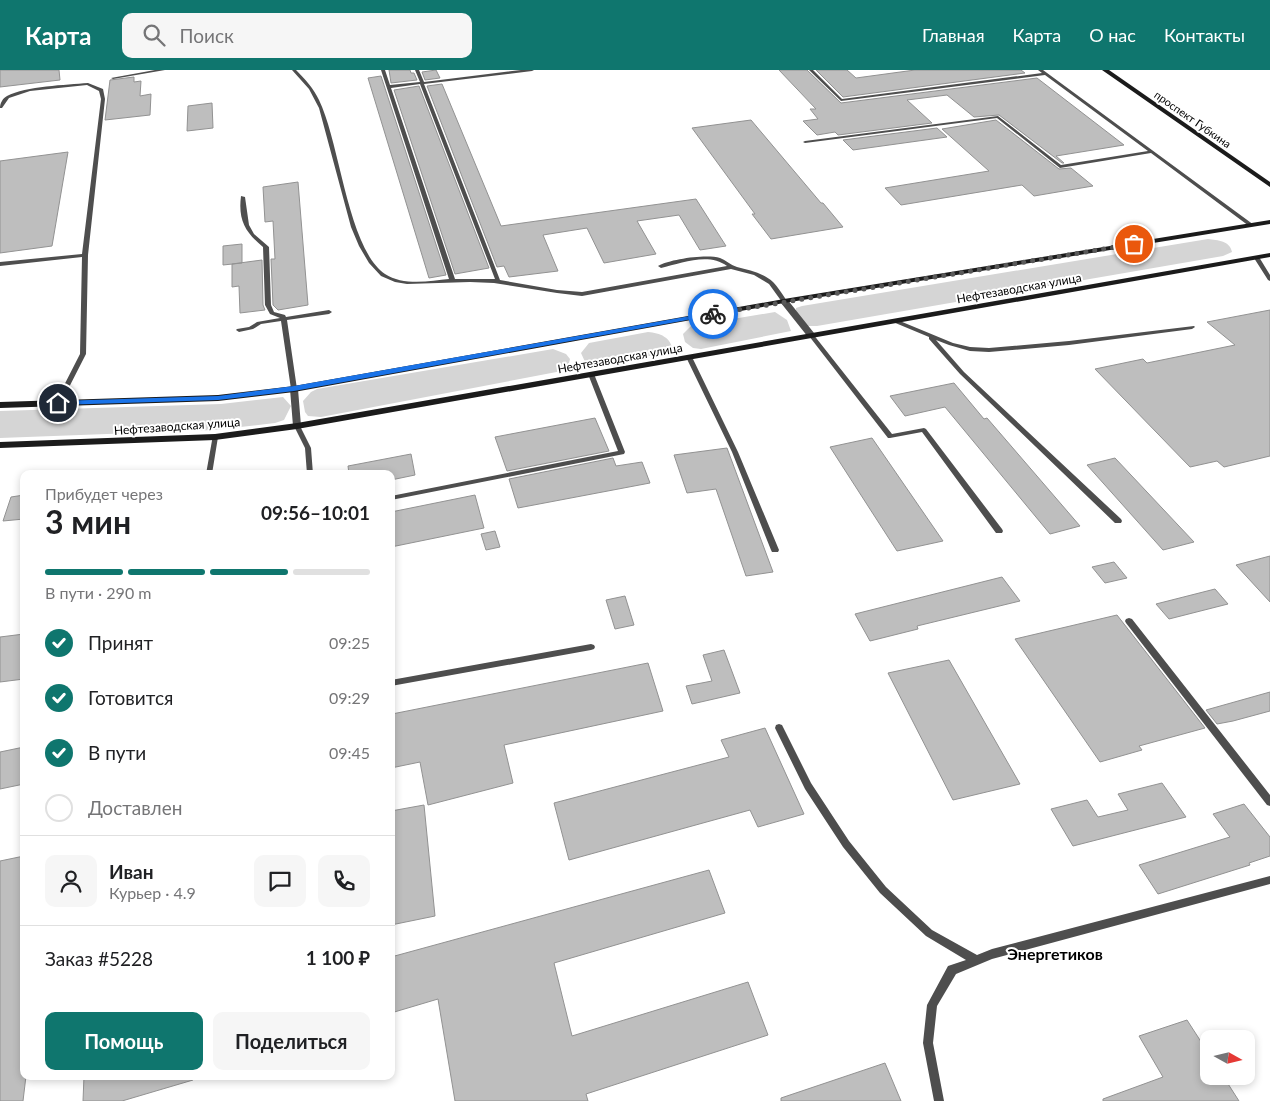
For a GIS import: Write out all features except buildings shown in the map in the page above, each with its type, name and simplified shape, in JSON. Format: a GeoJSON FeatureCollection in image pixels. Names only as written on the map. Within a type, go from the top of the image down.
{"type":"FeatureCollection","features":[{"type":"Feature","properties":{"kind":"main road","name":"проспект Губкина"},"geometry":{"type":"LineString","coordinates":[[1105,70],[1270,185]]}},
{"type":"Feature","properties":{"kind":"main road","name":"Нефтезаводская улица"},"geometry":{"type":"LineString","coordinates":[[0,405],[218,398],[294,388],[784,301],[1270,222]]}},
{"type":"Feature","properties":{"kind":"main road","name":"Нефтезаводская улица"},"geometry":{"type":"LineString","coordinates":[[0,445],[214,437],[297,426],[1270,255]]}},
{"type":"Feature","properties":{"kind":"street"},"geometry":{"type":"LineString","coordinates":[[784,301],[811,335]]}},
{"type":"Feature","properties":{"kind":"street"},"geometry":{"type":"LineString","coordinates":[[294,388],[297,426]]}},
{"type":"Feature","properties":{"kind":"lane"},"geometry":{"type":"LineString","coordinates":[[113,78],[163,70]]}},
{"type":"Feature","properties":{"kind":"lane"},"geometry":{"type":"LineString","coordinates":[[294,70],[305,80],[317,97],[357,234],[371,263],[382,275],[396,280],[421,282],[452,279],[498,281],[561,293],[582,294],[731,267],[756,274],[771,283],[784,301]]}},
{"type":"Feature","properties":{"kind":"lane"},"geometry":{"type":"LineString","coordinates":[[383,70],[452,279]]}},
{"type":"Feature","properties":{"kind":"lane"},"geometry":{"type":"LineString","coordinates":[[417,70],[498,281]]}},
{"type":"Feature","properties":{"kind":"lane"},"geometry":{"type":"LineString","coordinates":[[388,87],[532,70]]}},
{"type":"Feature","properties":{"kind":"lane"},"geometry":{"type":"LineString","coordinates":[[811,70],[841,100],[1046,74]]}},
{"type":"Feature","properties":{"kind":"lane"},"geometry":{"type":"LineString","coordinates":[[1040,70],[1251,225]]}},
{"type":"Feature","properties":{"kind":"lane"},"geometry":{"type":"LineString","coordinates":[[0,107],[7,97],[30,90],[88,84],[101,90],[103,99],[85,255],[84,354],[58,403]]}},
{"type":"Feature","properties":{"kind":"lane"},"geometry":{"type":"LineString","coordinates":[[805,142],[998,117],[1060,167],[1151,152]]}},
{"type":"Feature","properties":{"kind":"lane"},"geometry":{"type":"LineString","coordinates":[[244,197],[243,220],[248,231],[266,247],[268,305],[272,313],[283,316],[294,388]]}},
{"type":"Feature","properties":{"kind":"lane"},"geometry":{"type":"LineString","coordinates":[[0,264],[85,255]]}},
{"type":"Feature","properties":{"kind":"lane"},"geometry":{"type":"LineString","coordinates":[[661,266],[712,257],[726,262],[731,267]]}},
{"type":"Feature","properties":{"kind":"lane"},"geometry":{"type":"LineString","coordinates":[[1257,258],[1270,279]]}},
{"type":"Feature","properties":{"kind":"lane"},"geometry":{"type":"LineString","coordinates":[[239,330],[250,328],[259,323],[329,312]]}},
{"type":"Feature","properties":{"kind":"lane"},"geometry":{"type":"LineString","coordinates":[[896,321],[929,337],[970,349],[988,350],[1069,343],[1192,327]]}},
{"type":"Feature","properties":{"kind":"lane"},"geometry":{"type":"LineString","coordinates":[[811,335],[890,436],[924,430],[999,531]]}},
{"type":"Feature","properties":{"kind":"lane"},"geometry":{"type":"LineString","coordinates":[[929,337],[962,373],[1118,521]]}},
{"type":"Feature","properties":{"kind":"lane"},"geometry":{"type":"LineString","coordinates":[[689,357],[735,452],[774,550]]}},
{"type":"Feature","properties":{"kind":"lane"},"geometry":{"type":"LineString","coordinates":[[395,497],[622,452],[591,374]]}},
{"type":"Feature","properties":{"kind":"lane"},"geometry":{"type":"LineString","coordinates":[[297,426],[308,448],[310,470]]}},
{"type":"Feature","properties":{"kind":"lane"},"geometry":{"type":"LineString","coordinates":[[210,470],[214,437]]}},
{"type":"Feature","properties":{"kind":"lane"},"geometry":{"type":"LineString","coordinates":[[1129,621],[1270,802]]}},
{"type":"Feature","properties":{"kind":"lane"},"geometry":{"type":"LineString","coordinates":[[395,682],[591,647]]}},
{"type":"Feature","properties":{"kind":"lane"},"geometry":{"type":"LineString","coordinates":[[779,728],[808,786],[846,844],[883,890],[929,933],[976,960]]}},
{"type":"Feature","properties":{"kind":"lane"},"geometry":{"type":"LineString","coordinates":[[939,1101],[928,1043],[932,1005],[952,970],[992,954],[1270,880]]}},
{"type":"Feature","properties":{"kind":"shaded area"},"geometry":{"type":"Polygon","coordinates":[[[1208,239],[1226,243],[1232,252],[1223,256],[817,326],[807,326],[796,311],[796,308],[802,306],[1208,239]]]}},
{"type":"Feature","properties":{"kind":"shaded area"},"geometry":{"type":"Polygon","coordinates":[[[775,312],[787,320],[791,331],[701,349],[693,348],[685,342],[683,334],[691,326],[775,312]]]}},
{"type":"Feature","properties":{"kind":"shaded area"},"geometry":{"type":"Polygon","coordinates":[[[648,332],[657,333],[667,339],[673,351],[597,367],[586,364],[581,353],[589,343],[648,332]]]}},
{"type":"Feature","properties":{"kind":"shaded area"},"geometry":{"type":"Polygon","coordinates":[[[553,349],[566,354],[570,359],[567,370],[321,417],[308,416],[305,412],[303,401],[311,392],[317,389],[553,349]]]}},
{"type":"Feature","properties":{"kind":"shaded area"},"geometry":{"type":"Polygon","coordinates":[[[283,397],[291,406],[284,420],[275,423],[214,430],[0,438],[0,411],[221,404],[283,397]]]}},
{"type":"Feature","properties":{"kind":"way so far"},"geometry":{"type":"LineString","coordinates":[[713,314],[1134,244]]}},
{"type":"Feature","properties":{"kind":"district","name":"Энергетиков"},"geometry":{"type":"Point","coordinates":[1055,953]}},
{"type":"Feature","properties":{"kind":"route"},"geometry":{"type":"LineString","coordinates":[[58,403],[218,398],[294,388],[491,355],[713,314]]}}]}
